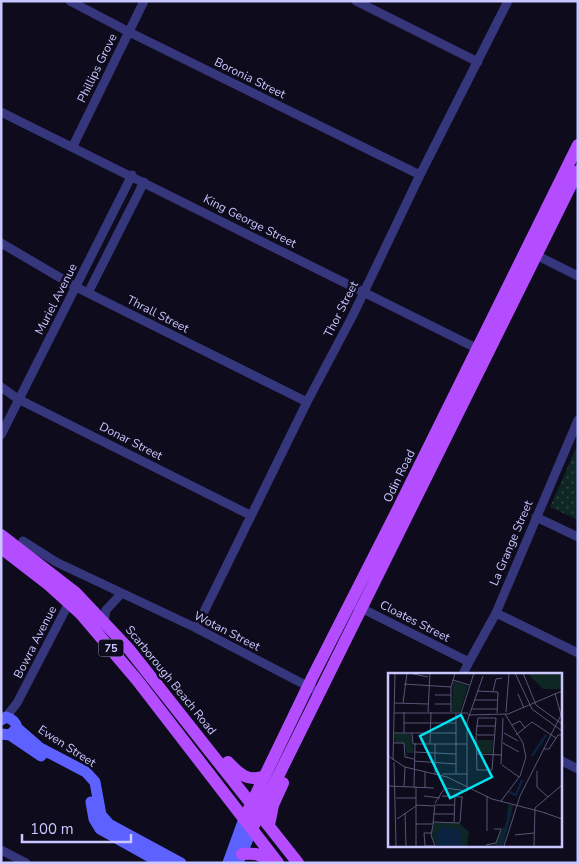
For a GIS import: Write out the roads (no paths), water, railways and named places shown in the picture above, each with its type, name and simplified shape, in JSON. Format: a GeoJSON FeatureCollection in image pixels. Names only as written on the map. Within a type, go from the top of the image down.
{"type":"FeatureCollection","features":[{"type":"Feature","properties":{"kind":"main road","name":"Odin Road"},"geometry":{"type":"LineString","coordinates":[[256,808],[265,776],[314,690],[356,606],[438,455],[482,351],[530,252],[578,144]]}},
{"type":"Feature","properties":{"kind":"main road","name":"Odin Road"},"geometry":{"type":"LineString","coordinates":[[530,252],[578,171]]}},
{"type":"Feature","properties":{"kind":"main road","name":"Scarborough Beach Road"},"geometry":{"type":"LineString","coordinates":[[1,535],[73,598],[278,863]]}},
{"type":"Feature","properties":{"kind":"main road","name":"Scarborough Beach Road"},"geometry":{"type":"LineString","coordinates":[[1,548],[104,621],[176,707],[298,863]]}},
{"type":"Feature","properties":{"kind":"main road","name":"Odin Road"},"geometry":{"type":"LineString","coordinates":[[248,824],[297,738],[314,690]]}},
{"type":"Feature","properties":{"kind":"main road"},"geometry":{"type":"LineString","coordinates":[[176,707],[238,773],[244,777],[265,776]]}},
{"type":"Feature","properties":{"kind":"main road","name":"Ewen Street"},"geometry":{"type":"LineString","coordinates":[[9,726],[37,754],[82,777],[88,785],[94,818],[100,830],[161,863]]}},
{"type":"Feature","properties":{"kind":"main road","name":"Ewen Street"},"geometry":{"type":"LineString","coordinates":[[9,726],[40,748],[86,772],[95,782],[101,815],[109,824],[181,863]]}},
{"type":"Feature","properties":{"kind":"main road"},"geometry":{"type":"LineString","coordinates":[[269,825],[273,806],[296,753],[297,738]]}},
{"type":"Feature","properties":{"kind":"main road"},"geometry":{"type":"LineString","coordinates":[[240,859],[248,824]]}},
{"type":"Feature","properties":{"kind":"main road"},"geometry":{"type":"LineString","coordinates":[[228,863],[241,833],[248,824]]}},
{"type":"Feature","properties":{"kind":"main road"},"geometry":{"type":"LineString","coordinates":[[240,859],[253,853],[261,855],[270,863]]}},
{"type":"Feature","properties":{"kind":"street","name":"Boronia Street"},"geometry":{"type":"LineString","coordinates":[[70,1],[420,175]]}},
{"type":"Feature","properties":{"kind":"street","name":"Phillips Grove"},"geometry":{"type":"LineString","coordinates":[[73,146],[144,1]]}},
{"type":"Feature","properties":{"kind":"street"},"geometry":{"type":"LineString","coordinates":[[356,1],[478,62]]}},
{"type":"Feature","properties":{"kind":"street","name":"Thor Street"},"geometry":{"type":"LineString","coordinates":[[196,628],[250,515],[364,293],[420,175],[508,1]]}},
{"type":"Feature","properties":{"kind":"street","name":"King George Street"},"geometry":{"type":"LineString","coordinates":[[1,112],[132,175],[482,351]]}},
{"type":"Feature","properties":{"kind":"street","name":"Muriel Avenue"},"geometry":{"type":"LineString","coordinates":[[1,435],[132,175]]}},
{"type":"Feature","properties":{"kind":"street"},"geometry":{"type":"LineString","coordinates":[[88,293],[144,182]]}},
{"type":"Feature","properties":{"kind":"street","name":"Thrall Street"},"geometry":{"type":"LineString","coordinates":[[1,243],[76,287],[307,402]]}},
{"type":"Feature","properties":{"kind":"street"},"geometry":{"type":"LineString","coordinates":[[530,252],[578,276]]}},
{"type":"Feature","properties":{"kind":"street","name":"Donar Street"},"geometry":{"type":"LineString","coordinates":[[1,388],[18,399],[250,515]]}},
{"type":"Feature","properties":{"kind":"street","name":"La Grange Street"},"geometry":{"type":"LineString","coordinates":[[464,673],[468,662],[496,613],[578,420]]}},
{"type":"Feature","properties":{"kind":"street"},"geometry":{"type":"LineString","coordinates":[[536,517],[578,537]]}},
{"type":"Feature","properties":{"kind":"street","name":"Wotan Street"},"geometry":{"type":"LineString","coordinates":[[23,541],[56,562],[196,628],[314,690]]}},
{"type":"Feature","properties":{"kind":"street"},"geometry":{"type":"LineString","coordinates":[[104,621],[106,610],[121,594]]}},
{"type":"Feature","properties":{"kind":"street","name":"Bowra Avenue"},"geometry":{"type":"LineString","coordinates":[[9,726],[17,704],[73,598]]}},
{"type":"Feature","properties":{"kind":"street","name":"Cloates Street"},"geometry":{"type":"LineString","coordinates":[[356,606],[468,662]]}},
{"type":"Feature","properties":{"kind":"street"},"geometry":{"type":"LineString","coordinates":[[496,613],[578,653]]}},
{"type":"Feature","properties":{"kind":"street"},"geometry":{"type":"LineString","coordinates":[[562,761],[578,768]]}},
{"type":"Feature","properties":{"kind":"street"},"geometry":{"type":"LineString","coordinates":[[1,850],[26,863]]}}]}
